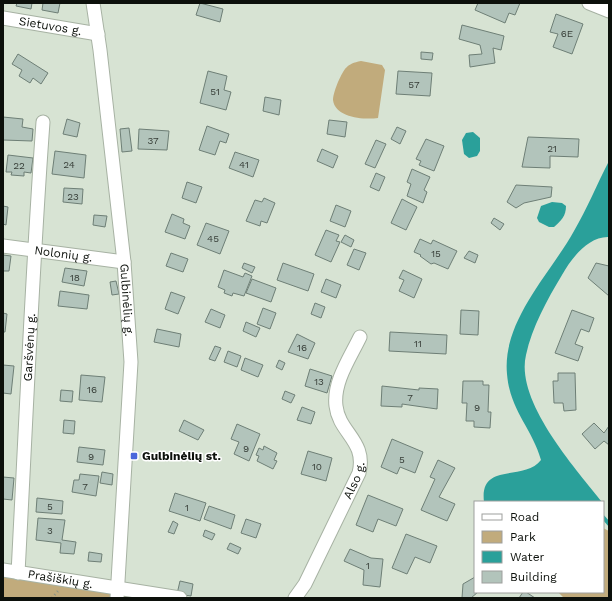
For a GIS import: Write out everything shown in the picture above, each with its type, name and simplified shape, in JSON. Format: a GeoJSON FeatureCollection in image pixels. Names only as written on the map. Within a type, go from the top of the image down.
{"type":"FeatureCollection","features":[{"type":"Feature","properties":{"kind":"street","name":"Gulbinėlių g."},"geometry":{"type":"LineString","coordinates":[[93,3],[98,34],[124,262],[131,362],[118,593]]}},
{"type":"Feature","properties":{"kind":"street"},"geometry":{"type":"LineString","coordinates":[[589,3],[609,11]]}},
{"type":"Feature","properties":{"kind":"street","name":"Sietuvos g."},"geometry":{"type":"LineString","coordinates":[[3,18],[98,34]]}},
{"type":"Feature","properties":{"kind":"street","name":"Garšvėnų g."},"geometry":{"type":"LineString","coordinates":[[18,573],[34,251],[43,122]]}},
{"type":"Feature","properties":{"kind":"street","name":"Nolonių g."},"geometry":{"type":"LineString","coordinates":[[3,246],[124,262]]}},
{"type":"Feature","properties":{"kind":"street","name":"Also g."},"geometry":{"type":"LineString","coordinates":[[295,598],[308,577],[359,473],[361,465],[361,456],[358,446],[338,415],[336,406],[339,380],[360,337]]}},
{"type":"Feature","properties":{"kind":"street","name":"Prašiškių g."},"geometry":{"type":"LineString","coordinates":[[3,570],[118,593]]}},
{"type":"Feature","properties":{"kind":"street"},"geometry":{"type":"LineString","coordinates":[[118,593],[180,598]]}},
{"type":"Feature","properties":{"kind":"green space"},"geometry":{"type":"Polygon","coordinates":[[[361,61],[382,65],[385,70],[378,118],[366,119],[345,114],[339,111],[333,100],[337,84],[346,67],[361,61]]]}},
{"type":"Feature","properties":{"kind":"green space"},"geometry":{"type":"Polygon","coordinates":[[[604,528],[609,531],[609,598],[564,598],[559,593],[604,593],[604,528]]]}},
{"type":"Feature","properties":{"kind":"green space"},"geometry":{"type":"Polygon","coordinates":[[[3,577],[149,598],[3,598],[3,577]]]}},
{"type":"Feature","properties":{"kind":"water"},"geometry":{"type":"Polygon","coordinates":[[[473,132],[480,138],[480,151],[477,156],[469,158],[464,154],[462,140],[466,133],[473,132]]]}},
{"type":"Feature","properties":{"kind":"water"},"geometry":{"type":"Polygon","coordinates":[[[609,161],[609,237],[594,240],[587,244],[575,256],[566,269],[546,304],[532,334],[526,355],[525,373],[529,393],[538,413],[563,453],[601,501],[484,501],[484,489],[489,481],[496,476],[525,470],[534,466],[541,460],[532,438],[512,399],[507,374],[507,354],[512,335],[520,317],[583,214],[609,161]]]}},
{"type":"Feature","properties":{"kind":"water"},"geometry":{"type":"Polygon","coordinates":[[[552,202],[562,203],[566,206],[566,210],[559,223],[554,227],[549,227],[539,222],[537,218],[541,206],[552,202]]]}},
{"type":"Feature","properties":{"kind":"building"},"geometry":{"type":"Polygon","coordinates":[[[17,3],[32,3],[31,9],[16,6],[17,3]]]}},
{"type":"Feature","properties":{"kind":"building"},"geometry":{"type":"Polygon","coordinates":[[[43,3],[60,3],[58,13],[42,10],[43,3]]]}},
{"type":"Feature","properties":{"kind":"building"},"geometry":{"type":"Polygon","coordinates":[[[200,3],[223,9],[220,22],[196,15],[200,3]]]}},
{"type":"Feature","properties":{"kind":"building"},"geometry":{"type":"Polygon","coordinates":[[[478,3],[520,3],[515,15],[509,13],[505,23],[475,10],[478,3]]]}},
{"type":"Feature","properties":{"kind":"building"},"geometry":{"type":"Polygon","coordinates":[[[556,14],[583,24],[572,54],[553,47],[558,34],[550,32],[556,14]]]}},
{"type":"Feature","properties":{"kind":"building"},"geometry":{"type":"Polygon","coordinates":[[[462,25],[504,36],[501,50],[493,48],[495,63],[470,67],[469,55],[482,54],[480,45],[459,39],[462,25]]]}},
{"type":"Feature","properties":{"kind":"building"},"geometry":{"type":"Polygon","coordinates":[[[421,52],[433,53],[432,60],[421,59],[421,52]]]}},
{"type":"Feature","properties":{"kind":"building"},"geometry":{"type":"Polygon","coordinates":[[[18,54],[48,73],[41,84],[33,78],[30,83],[19,76],[22,70],[12,64],[18,54]]]}},
{"type":"Feature","properties":{"kind":"building"},"geometry":{"type":"Polygon","coordinates":[[[208,71],[227,76],[224,90],[231,92],[226,110],[200,103],[208,71]]]}},
{"type":"Feature","properties":{"kind":"building"},"geometry":{"type":"Polygon","coordinates":[[[398,71],[432,73],[430,96],[396,94],[398,71]]]}},
{"type":"Feature","properties":{"kind":"building"},"geometry":{"type":"Polygon","coordinates":[[[265,97],[281,100],[279,115],[263,111],[265,97]]]}},
{"type":"Feature","properties":{"kind":"building"},"geometry":{"type":"Polygon","coordinates":[[[3,117],[23,119],[22,127],[33,129],[32,141],[3,140],[3,117]]]}},
{"type":"Feature","properties":{"kind":"building"},"geometry":{"type":"Polygon","coordinates":[[[67,119],[80,123],[77,137],[63,134],[67,119]]]}},
{"type":"Feature","properties":{"kind":"building"},"geometry":{"type":"Polygon","coordinates":[[[329,120],[347,122],[345,137],[327,134],[329,120]]]}},
{"type":"Feature","properties":{"kind":"building"},"geometry":{"type":"Polygon","coordinates":[[[207,126],[229,134],[226,143],[220,141],[215,155],[199,150],[207,126]]]}},
{"type":"Feature","properties":{"kind":"building"},"geometry":{"type":"Polygon","coordinates":[[[397,127],[406,131],[400,144],[391,139],[397,127]]]}},
{"type":"Feature","properties":{"kind":"building"},"geometry":{"type":"Polygon","coordinates":[[[129,128],[132,151],[122,152],[120,129],[129,128]]]}},
{"type":"Feature","properties":{"kind":"building"},"geometry":{"type":"Polygon","coordinates":[[[139,129],[169,131],[167,150],[138,149],[139,129]]]}},
{"type":"Feature","properties":{"kind":"building"},"geometry":{"type":"Polygon","coordinates":[[[528,137],[579,139],[578,157],[550,156],[550,168],[522,167],[528,137]]]}},
{"type":"Feature","properties":{"kind":"building"},"geometry":{"type":"Polygon","coordinates":[[[426,139],[444,146],[434,171],[419,165],[421,161],[416,159],[426,139]]]}},
{"type":"Feature","properties":{"kind":"building"},"geometry":{"type":"Polygon","coordinates":[[[376,140],[386,144],[375,168],[365,164],[376,140]]]}},
{"type":"Feature","properties":{"kind":"building"},"geometry":{"type":"Polygon","coordinates":[[[322,149],[338,156],[333,168],[317,161],[322,149]]]}},
{"type":"Feature","properties":{"kind":"building"},"geometry":{"type":"Polygon","coordinates":[[[55,151],[86,155],[84,178],[52,174],[55,151]]]}},
{"type":"Feature","properties":{"kind":"building"},"geometry":{"type":"Polygon","coordinates":[[[235,152],[259,160],[253,177],[229,168],[235,152]]]}},
{"type":"Feature","properties":{"kind":"building"},"geometry":{"type":"Polygon","coordinates":[[[8,155],[33,158],[31,173],[24,172],[24,176],[11,175],[12,172],[6,172],[8,155]]]}},
{"type":"Feature","properties":{"kind":"building"},"geometry":{"type":"Polygon","coordinates":[[[412,169],[430,177],[424,190],[427,192],[423,203],[407,196],[411,184],[407,182],[412,169]]]}},
{"type":"Feature","properties":{"kind":"building"},"geometry":{"type":"Polygon","coordinates":[[[376,173],[385,177],[379,191],[370,187],[376,173]]]}},
{"type":"Feature","properties":{"kind":"building"},"geometry":{"type":"Polygon","coordinates":[[[187,182],[202,187],[196,203],[182,198],[187,182]]]}},
{"type":"Feature","properties":{"kind":"building"},"geometry":{"type":"Polygon","coordinates":[[[516,185],[552,187],[551,197],[524,203],[516,208],[507,202],[516,185]]]}},
{"type":"Feature","properties":{"kind":"building"},"geometry":{"type":"Polygon","coordinates":[[[64,188],[83,189],[82,204],[63,202],[64,188]]]}},
{"type":"Feature","properties":{"kind":"building"},"geometry":{"type":"Polygon","coordinates":[[[264,198],[275,203],[267,223],[261,221],[260,226],[246,221],[255,200],[262,202],[264,198]]]}},
{"type":"Feature","properties":{"kind":"building"},"geometry":{"type":"Polygon","coordinates":[[[402,199],[417,207],[406,230],[391,223],[402,199]]]}},
{"type":"Feature","properties":{"kind":"building"},"geometry":{"type":"Polygon","coordinates":[[[336,205],[351,211],[345,227],[330,221],[336,205]]]}},
{"type":"Feature","properties":{"kind":"building"},"geometry":{"type":"Polygon","coordinates":[[[3,206],[8,207],[6,225],[3,224],[3,206]]]}},
{"type":"Feature","properties":{"kind":"building"},"geometry":{"type":"Polygon","coordinates":[[[172,214],[184,219],[183,223],[190,226],[185,239],[165,232],[172,214]]]}},
{"type":"Feature","properties":{"kind":"building"},"geometry":{"type":"Polygon","coordinates":[[[94,215],[107,216],[105,227],[93,225],[94,215]]]}},
{"type":"Feature","properties":{"kind":"building"},"geometry":{"type":"Polygon","coordinates":[[[494,218],[504,224],[500,230],[491,223],[494,218]]]}},
{"type":"Feature","properties":{"kind":"building"},"geometry":{"type":"Polygon","coordinates":[[[206,223],[229,231],[220,254],[197,245],[206,223]]]}},
{"type":"Feature","properties":{"kind":"building"},"geometry":{"type":"Polygon","coordinates":[[[326,230],[339,235],[336,241],[340,242],[331,262],[315,255],[326,230]]]}},
{"type":"Feature","properties":{"kind":"building"},"geometry":{"type":"Polygon","coordinates":[[[345,235],[354,240],[351,247],[341,242],[345,235]]]}},
{"type":"Feature","properties":{"kind":"building"},"geometry":{"type":"Polygon","coordinates":[[[420,239],[431,244],[433,240],[457,251],[448,269],[434,263],[431,264],[420,256],[421,255],[414,252],[420,239]]]}},
{"type":"Feature","properties":{"kind":"building"},"geometry":{"type":"Polygon","coordinates":[[[354,249],[366,253],[359,270],[347,265],[354,249]]]}},
{"type":"Feature","properties":{"kind":"building"},"geometry":{"type":"Polygon","coordinates":[[[469,251],[478,255],[475,263],[464,258],[469,251]]]}},
{"type":"Feature","properties":{"kind":"building"},"geometry":{"type":"Polygon","coordinates":[[[171,253],[188,259],[183,272],[166,266],[171,253]]]}},
{"type":"Feature","properties":{"kind":"building"},"geometry":{"type":"Polygon","coordinates":[[[3,255],[11,256],[9,271],[3,271],[3,255]]]}},
{"type":"Feature","properties":{"kind":"building"},"geometry":{"type":"Polygon","coordinates":[[[244,263],[255,267],[252,273],[242,268],[244,263]]]}},
{"type":"Feature","properties":{"kind":"building"},"geometry":{"type":"Polygon","coordinates":[[[283,263],[314,274],[308,291],[277,280],[283,263]]]}},
{"type":"Feature","properties":{"kind":"building"},"geometry":{"type":"Polygon","coordinates":[[[596,263],[609,266],[609,296],[588,278],[596,263]]]}},
{"type":"Feature","properties":{"kind":"building"},"geometry":{"type":"Polygon","coordinates":[[[65,268],[87,271],[84,286],[62,282],[65,268]]]}},
{"type":"Feature","properties":{"kind":"building"},"geometry":{"type":"Polygon","coordinates":[[[224,270],[243,277],[245,273],[252,276],[244,296],[233,293],[232,296],[224,293],[225,290],[218,287],[224,270]]]}},
{"type":"Feature","properties":{"kind":"building"},"geometry":{"type":"Polygon","coordinates":[[[403,270],[422,279],[414,298],[399,291],[404,280],[399,278],[403,270]]]}},
{"type":"Feature","properties":{"kind":"building"},"geometry":{"type":"Polygon","coordinates":[[[252,279],[276,288],[271,302],[246,293],[252,279]]]}},
{"type":"Feature","properties":{"kind":"building"},"geometry":{"type":"Polygon","coordinates":[[[326,279],[341,285],[336,298],[321,292],[326,279]]]}},
{"type":"Feature","properties":{"kind":"building"},"geometry":{"type":"Polygon","coordinates":[[[116,281],[119,294],[112,295],[110,282],[116,281]]]}},
{"type":"Feature","properties":{"kind":"building"},"geometry":{"type":"Polygon","coordinates":[[[60,291],[89,295],[87,309],[58,306],[60,291]]]}},
{"type":"Feature","properties":{"kind":"building"},"geometry":{"type":"Polygon","coordinates":[[[171,292],[185,297],[178,314],[165,309],[171,292]]]}},
{"type":"Feature","properties":{"kind":"building"},"geometry":{"type":"Polygon","coordinates":[[[315,303],[325,307],[321,318],[311,314],[315,303]]]}},
{"type":"Feature","properties":{"kind":"building"},"geometry":{"type":"Polygon","coordinates":[[[263,308],[276,313],[270,329],[257,324],[263,308]]]}},
{"type":"Feature","properties":{"kind":"building"},"geometry":{"type":"Polygon","coordinates":[[[211,309],[225,315],[220,328],[205,322],[211,309]]]}},
{"type":"Feature","properties":{"kind":"building"},"geometry":{"type":"Polygon","coordinates":[[[461,310],[479,311],[478,335],[460,334],[461,310]]]}},
{"type":"Feature","properties":{"kind":"building"},"geometry":{"type":"Polygon","coordinates":[[[572,310],[594,318],[589,332],[581,329],[575,344],[583,347],[578,361],[555,353],[572,310]]]}},
{"type":"Feature","properties":{"kind":"building"},"geometry":{"type":"Polygon","coordinates":[[[3,313],[7,314],[5,332],[3,332],[3,313]]]}},
{"type":"Feature","properties":{"kind":"building"},"geometry":{"type":"Polygon","coordinates":[[[246,322],[260,328],[256,337],[243,331],[246,322]]]}},
{"type":"Feature","properties":{"kind":"building"},"geometry":{"type":"Polygon","coordinates":[[[157,329],[181,334],[179,347],[154,342],[157,329]]]}},
{"type":"Feature","properties":{"kind":"building"},"geometry":{"type":"Polygon","coordinates":[[[390,332],[447,335],[446,354],[389,351],[390,332]]]}},
{"type":"Feature","properties":{"kind":"building"},"geometry":{"type":"Polygon","coordinates":[[[297,334],[315,343],[308,359],[288,352],[297,334]]]}},
{"type":"Feature","properties":{"kind":"building"},"geometry":{"type":"Polygon","coordinates":[[[215,346],[221,348],[215,361],[209,359],[215,346]]]}},
{"type":"Feature","properties":{"kind":"building"},"geometry":{"type":"Polygon","coordinates":[[[228,351],[241,356],[237,367],[224,362],[228,351]]]}},
{"type":"Feature","properties":{"kind":"building"},"geometry":{"type":"Polygon","coordinates":[[[245,358],[263,365],[258,377],[241,370],[245,358]]]}},
{"type":"Feature","properties":{"kind":"building"},"geometry":{"type":"Polygon","coordinates":[[[279,360],[285,363],[282,370],[276,367],[279,360]]]}},
{"type":"Feature","properties":{"kind":"building"},"geometry":{"type":"Polygon","coordinates":[[[3,365],[14,366],[11,394],[3,393],[3,365]]]}},
{"type":"Feature","properties":{"kind":"building"},"geometry":{"type":"Polygon","coordinates":[[[310,369],[332,376],[327,393],[305,386],[310,369]]]}},
{"type":"Feature","properties":{"kind":"building"},"geometry":{"type":"Polygon","coordinates":[[[558,373],[575,373],[576,410],[564,411],[563,403],[554,403],[553,381],[558,381],[558,373]]]}},
{"type":"Feature","properties":{"kind":"building"},"geometry":{"type":"Polygon","coordinates":[[[81,375],[105,377],[102,402],[79,400],[81,375]]]}},
{"type":"Feature","properties":{"kind":"building"},"geometry":{"type":"Polygon","coordinates":[[[463,381],[483,381],[483,385],[489,385],[488,412],[491,412],[490,428],[474,427],[474,421],[466,421],[467,403],[462,403],[463,381]]]}},
{"type":"Feature","properties":{"kind":"building"},"geometry":{"type":"Polygon","coordinates":[[[382,386],[419,390],[419,388],[438,389],[437,409],[402,404],[402,407],[381,406],[382,386]]]}},
{"type":"Feature","properties":{"kind":"building"},"geometry":{"type":"Polygon","coordinates":[[[61,390],[73,391],[72,402],[60,401],[61,390]]]}},
{"type":"Feature","properties":{"kind":"building"},"geometry":{"type":"Polygon","coordinates":[[[285,391],[295,395],[291,403],[282,399],[285,391]]]}},
{"type":"Feature","properties":{"kind":"building"},"geometry":{"type":"Polygon","coordinates":[[[302,407],[315,412],[311,424],[297,420],[302,407]]]}},
{"type":"Feature","properties":{"kind":"building"},"geometry":{"type":"Polygon","coordinates":[[[64,420],[75,421],[74,434],[63,433],[64,420]]]}},
{"type":"Feature","properties":{"kind":"building"},"geometry":{"type":"Polygon","coordinates":[[[184,420],[204,430],[198,440],[179,431],[184,420]]]}},
{"type":"Feature","properties":{"kind":"building"},"geometry":{"type":"Polygon","coordinates":[[[594,423],[604,433],[609,426],[609,445],[604,441],[595,449],[582,434],[594,423]]]}},
{"type":"Feature","properties":{"kind":"building"},"geometry":{"type":"Polygon","coordinates":[[[237,424],[260,434],[249,461],[234,454],[239,442],[231,439],[237,424]]]}},
{"type":"Feature","properties":{"kind":"building"},"geometry":{"type":"Polygon","coordinates":[[[392,439],[423,452],[415,473],[400,467],[397,474],[381,467],[392,439]]]}},
{"type":"Feature","properties":{"kind":"building"},"geometry":{"type":"Polygon","coordinates":[[[264,446],[277,453],[274,460],[277,461],[273,469],[257,461],[259,456],[256,455],[259,448],[263,450],[264,446]]]}},
{"type":"Feature","properties":{"kind":"building"},"geometry":{"type":"Polygon","coordinates":[[[79,447],[105,450],[103,465],[77,462],[79,447]]]}},
{"type":"Feature","properties":{"kind":"building"},"geometry":{"type":"Polygon","coordinates":[[[308,451],[332,458],[326,481],[301,474],[308,451]]]}},
{"type":"Feature","properties":{"kind":"building"},"geometry":{"type":"Polygon","coordinates":[[[438,460],[455,468],[439,497],[455,504],[447,521],[421,510],[435,479],[430,477],[438,460]]]}},
{"type":"Feature","properties":{"kind":"building"},"geometry":{"type":"Polygon","coordinates":[[[102,472],[113,474],[112,485],[100,483],[102,472]]]}},
{"type":"Feature","properties":{"kind":"building"},"geometry":{"type":"Polygon","coordinates":[[[80,474],[99,476],[96,496],[72,492],[74,480],[79,480],[80,474]]]}},
{"type":"Feature","properties":{"kind":"building"},"geometry":{"type":"Polygon","coordinates":[[[3,477],[14,478],[12,500],[3,499],[3,477]]]}},
{"type":"Feature","properties":{"kind":"building"},"geometry":{"type":"Polygon","coordinates":[[[175,493],[206,503],[200,521],[169,511],[175,493]]]}},
{"type":"Feature","properties":{"kind":"building"},"geometry":{"type":"Polygon","coordinates":[[[368,495],[403,509],[396,526],[378,519],[373,532],[356,525],[368,495]]]}},
{"type":"Feature","properties":{"kind":"building"},"geometry":{"type":"Polygon","coordinates":[[[37,498],[63,501],[62,514],[36,512],[37,498]]]}},
{"type":"Feature","properties":{"kind":"building"},"geometry":{"type":"Polygon","coordinates":[[[209,506],[235,515],[231,529],[204,519],[209,506]]]}},
{"type":"Feature","properties":{"kind":"building"},"geometry":{"type":"Polygon","coordinates":[[[38,518],[65,520],[62,540],[76,542],[74,554],[60,553],[61,543],[36,540],[38,518]]]}},
{"type":"Feature","properties":{"kind":"building"},"geometry":{"type":"Polygon","coordinates":[[[246,519],[261,524],[256,538],[241,533],[246,519]]]}},
{"type":"Feature","properties":{"kind":"building"},"geometry":{"type":"Polygon","coordinates":[[[173,521],[178,524],[174,534],[168,532],[173,521]]]}},
{"type":"Feature","properties":{"kind":"building"},"geometry":{"type":"Polygon","coordinates":[[[205,530],[215,534],[212,540],[203,536],[205,530]]]}},
{"type":"Feature","properties":{"kind":"building"},"geometry":{"type":"Polygon","coordinates":[[[406,534],[437,546],[430,563],[415,557],[407,574],[392,568],[406,534]]]}},
{"type":"Feature","properties":{"kind":"building"},"geometry":{"type":"Polygon","coordinates":[[[230,543],[241,548],[238,554],[227,549],[230,543]]]}},
{"type":"Feature","properties":{"kind":"building"},"geometry":{"type":"Polygon","coordinates":[[[350,549],[371,558],[383,559],[380,587],[363,585],[364,570],[344,561],[350,549]]]}},
{"type":"Feature","properties":{"kind":"building"},"geometry":{"type":"Polygon","coordinates":[[[89,552],[102,554],[101,562],[88,561],[89,552]]]}},
{"type":"Feature","properties":{"kind":"building"},"geometry":{"type":"Polygon","coordinates":[[[474,578],[474,593],[477,593],[471,598],[462,598],[463,584],[474,578]]]}},
{"type":"Feature","properties":{"kind":"building"},"geometry":{"type":"Polygon","coordinates":[[[180,581],[193,584],[191,596],[177,594],[180,581]]]}},
{"type":"Feature","properties":{"kind":"building"},"geometry":{"type":"Polygon","coordinates":[[[522,593],[528,593],[535,598],[519,598],[522,593]]]}},
{"type":"Feature","properties":{"kind":"waterway"},"geometry":{"type":"LineString","coordinates":[[604,518],[609,524]]}},
{"type":"Feature","properties":{"kind":"place","name":"Gulbinėlių st."},"geometry":{"type":"Point","coordinates":[134,456]}}]}
